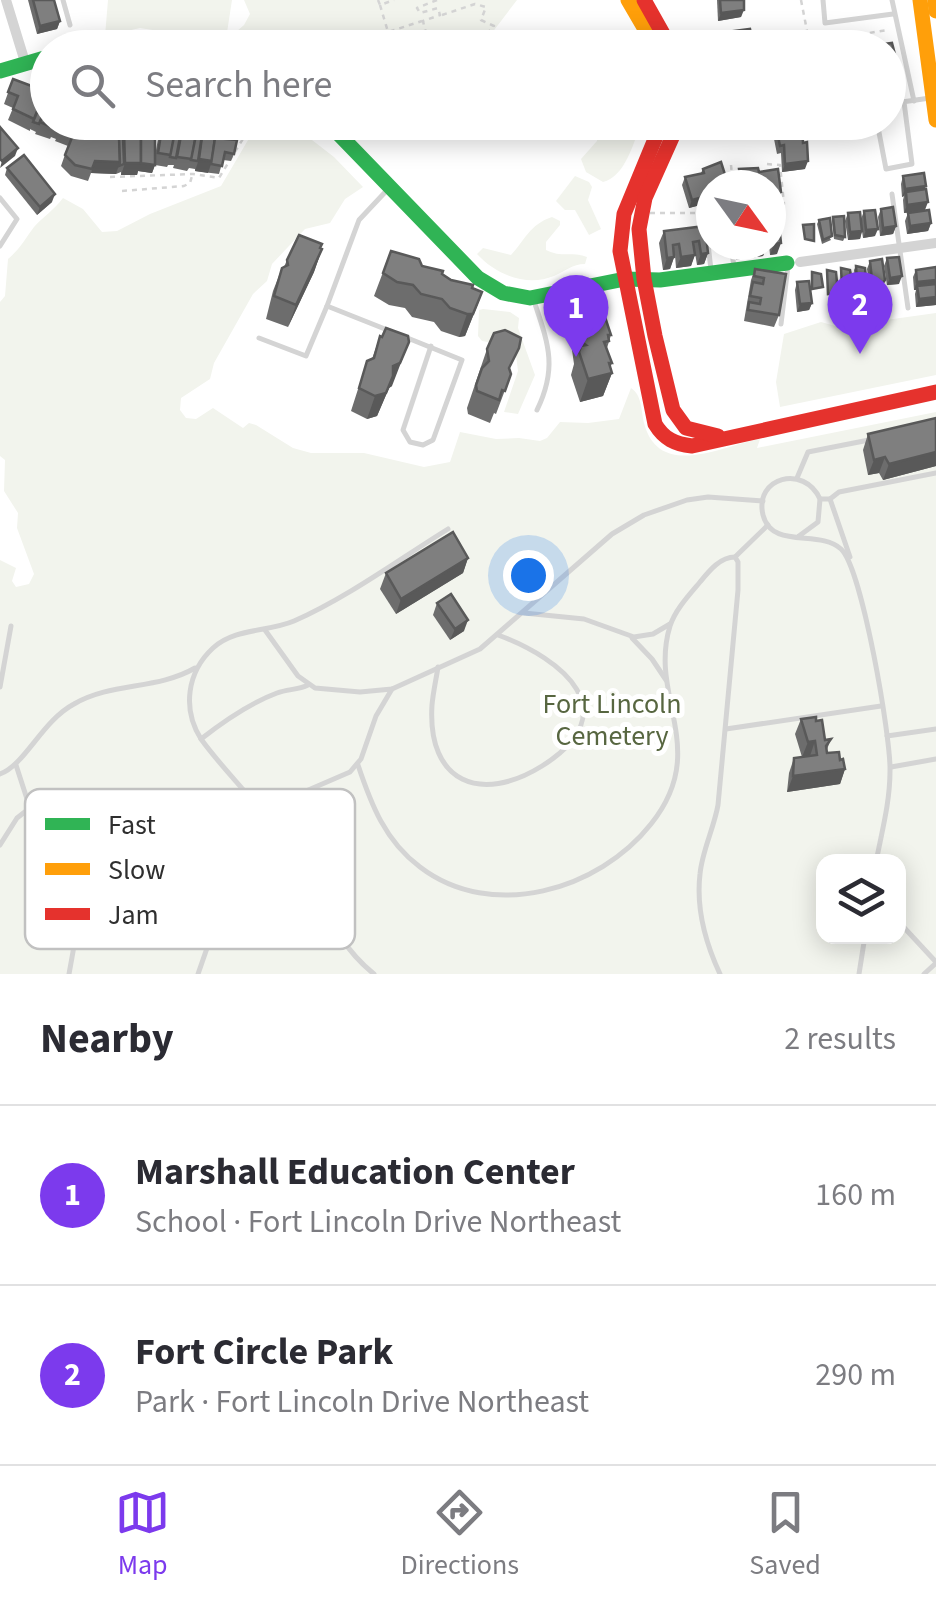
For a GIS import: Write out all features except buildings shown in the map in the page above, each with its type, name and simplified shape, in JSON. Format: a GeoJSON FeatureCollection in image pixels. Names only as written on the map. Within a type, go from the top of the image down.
{"type":"FeatureCollection","features":[{"type":"Feature","properties":{"kind":"street"},"geometry":{"type":"LineString","coordinates":[[6,0],[25,62]]}},
{"type":"Feature","properties":{"kind":"street"},"geometry":{"type":"LineString","coordinates":[[628,0],[646,30]]}},
{"type":"Feature","properties":{"kind":"street"},"geometry":{"type":"LineString","coordinates":[[644,0],[661,30]]}},
{"type":"Feature","properties":{"kind":"street"},"geometry":{"type":"LineString","coordinates":[[920,0],[930,35],[936,120]]}},
{"type":"Feature","properties":{"kind":"street"},"geometry":{"type":"LineString","coordinates":[[934,0],[936,11]]}},
{"type":"Feature","properties":{"kind":"street"},"geometry":{"type":"LineString","coordinates":[[0,71],[30,61]]}},
{"type":"Feature","properties":{"kind":"street"},"geometry":{"type":"LineString","coordinates":[[345,140],[482,282],[503,293],[533,298],[625,279],[660,280],[936,243]]}},
{"type":"Feature","properties":{"kind":"street"},"geometry":{"type":"LineString","coordinates":[[654,140],[620,224],[625,279],[658,431],[676,444],[692,446],[936,392]]}},
{"type":"Feature","properties":{"kind":"street"},"geometry":{"type":"LineString","coordinates":[[673,140],[642,207],[639,233],[645,279],[677,420],[696,432],[723,438]]}},
{"type":"Feature","properties":{"kind":"lane"},"geometry":{"type":"LineString","coordinates":[[63,0],[70,25]]}},
{"type":"Feature","properties":{"kind":"lane"},"geometry":{"type":"LineString","coordinates":[[823,0],[825,23],[894,14]]}},
{"type":"Feature","properties":{"kind":"lane"},"geometry":{"type":"LineString","coordinates":[[892,0],[897,30]]}},
{"type":"Feature","properties":{"kind":"lane"},"geometry":{"type":"LineString","coordinates":[[906,60],[914,100]]}},
{"type":"Feature","properties":{"kind":"lane"},"geometry":{"type":"LineString","coordinates":[[906,102],[933,98]]}},
{"type":"Feature","properties":{"kind":"lane"},"geometry":{"type":"LineString","coordinates":[[880,140],[886,169],[912,164],[906,118]]}},
{"type":"Feature","properties":{"kind":"lane"},"geometry":{"type":"LineString","coordinates":[[259,338],[306,356],[359,220],[391,186]]}},
{"type":"Feature","properties":{"kind":"lane"},"geometry":{"type":"LineString","coordinates":[[892,194],[908,308]]}},
{"type":"Feature","properties":{"kind":"lane"},"geometry":{"type":"LineString","coordinates":[[0,198],[17,220],[0,246]]}},
{"type":"Feature","properties":{"kind":"lane"},"geometry":{"type":"LineString","coordinates":[[710,260],[711,274]]}},
{"type":"Feature","properties":{"kind":"lane"},"geometry":{"type":"LineString","coordinates":[[733,260],[734,270]]}},
{"type":"Feature","properties":{"kind":"lane"},"geometry":{"type":"LineString","coordinates":[[781,324],[794,263]]}},
{"type":"Feature","properties":{"kind":"lane"},"geometry":{"type":"LineString","coordinates":[[533,298],[550,354],[551,372],[537,410]]}},
{"type":"Feature","properties":{"kind":"lane"},"geometry":{"type":"LineString","coordinates":[[326,306],[431,346],[462,360],[433,440],[423,445],[410,442],[402,430],[431,346]]}},
{"type":"Feature","properties":{"kind":"lane"},"geometry":{"type":"LineString","coordinates":[[797,478],[808,452],[885,437]]}},
{"type":"Feature","properties":{"kind":"lane"},"geometry":{"type":"LineString","coordinates":[[820,499],[936,473]]}},
{"type":"Feature","properties":{"kind":"lane"},"geometry":{"type":"LineString","coordinates":[[799,536],[818,522],[820,499],[813,487],[797,478],[777,482],[763,501],[768,526],[780,535],[833,544],[850,560]]}},
{"type":"Feature","properties":{"kind":"lane"},"geometry":{"type":"LineString","coordinates":[[265,630],[292,669],[309,684],[321,689],[360,692],[392,689],[480,648],[612,534],[644,514],[708,497],[763,501]]}},
{"type":"Feature","properties":{"kind":"lane"},"geometry":{"type":"LineString","coordinates":[[830,499],[850,560],[888,736],[889,803],[878,854]]}},
{"type":"Feature","properties":{"kind":"lane"},"geometry":{"type":"LineString","coordinates":[[358,764],[380,822],[396,844],[419,867],[457,886],[480,892],[550,891],[610,862],[634,843],[672,790],[678,752],[674,708],[666,681],[670,624],[708,573],[724,558],[735,557],[768,526]]}},
{"type":"Feature","properties":{"kind":"lane"},"geometry":{"type":"LineString","coordinates":[[0,774],[16,765],[45,726],[73,704],[101,691],[164,681],[195,668],[224,640],[294,621],[448,529]]}},
{"type":"Feature","properties":{"kind":"lane"},"geometry":{"type":"LineString","coordinates":[[720,974],[701,911],[700,870],[713,834],[726,728],[738,590],[735,557]]}},
{"type":"Feature","properties":{"kind":"lane"},"geometry":{"type":"LineString","coordinates":[[524,613],[584,619],[630,636],[652,634],[670,624]]}},
{"type":"Feature","properties":{"kind":"lane"},"geometry":{"type":"LineString","coordinates":[[0,687],[11,626]]}},
{"type":"Feature","properties":{"kind":"lane"},"geometry":{"type":"LineString","coordinates":[[438,668],[432,725],[441,756],[450,770],[471,784],[486,787],[519,780],[554,759],[569,744],[583,716],[582,705],[572,679],[562,669],[540,653],[498,635]]}},
{"type":"Feature","properties":{"kind":"lane"},"geometry":{"type":"LineString","coordinates":[[630,636],[666,681]]}},
{"type":"Feature","properties":{"kind":"lane"},"geometry":{"type":"LineString","coordinates":[[195,668],[190,713],[202,739],[244,789]]}},
{"type":"Feature","properties":{"kind":"lane"},"geometry":{"type":"LineString","coordinates":[[202,739],[228,718],[260,701],[282,690],[309,684]]}},
{"type":"Feature","properties":{"kind":"lane"},"geometry":{"type":"LineString","coordinates":[[311,789],[350,772],[358,764],[376,716],[392,689]]}},
{"type":"Feature","properties":{"kind":"lane"},"geometry":{"type":"LineString","coordinates":[[726,728],[881,706]]}},
{"type":"Feature","properties":{"kind":"lane"},"geometry":{"type":"LineString","coordinates":[[888,736],[936,728]]}},
{"type":"Feature","properties":{"kind":"lane"},"geometry":{"type":"LineString","coordinates":[[891,767],[936,759]]}},
{"type":"Feature","properties":{"kind":"lane"},"geometry":{"type":"LineString","coordinates":[[16,765],[20,787],[25,793]]}},
{"type":"Feature","properties":{"kind":"lane"},"geometry":{"type":"LineString","coordinates":[[0,845],[25,812]]}},
{"type":"Feature","properties":{"kind":"lane"},"geometry":{"type":"LineString","coordinates":[[906,928],[936,963],[924,974]]}},
{"type":"Feature","properties":{"kind":"lane"},"geometry":{"type":"LineString","coordinates":[[859,974],[864,944]]}},
{"type":"Feature","properties":{"kind":"lane"},"geometry":{"type":"LineString","coordinates":[[69,974],[73,949]]}},
{"type":"Feature","properties":{"kind":"lane"},"geometry":{"type":"LineString","coordinates":[[198,974],[209,949]]}},
{"type":"Feature","properties":{"kind":"lane"},"geometry":{"type":"LineString","coordinates":[[350,949],[374,974]]}},
{"type":"Feature","properties":{"kind":"path"},"geometry":{"type":"LineString","coordinates":[[387,30],[379,2],[394,0]]}},
{"type":"Feature","properties":{"kind":"path"},"geometry":{"type":"LineString","coordinates":[[437,0],[416,8],[420,13],[438,8],[440,16]]}},
{"type":"Feature","properties":{"kind":"path"},"geometry":{"type":"LineString","coordinates":[[802,0],[808,30]]}},
{"type":"Feature","properties":{"kind":"path"},"geometry":{"type":"LineString","coordinates":[[394,30],[475,4],[486,6],[482,20],[494,26],[490,30]]}},
{"type":"Feature","properties":{"kind":"path"},"geometry":{"type":"LineString","coordinates":[[423,21],[425,30]]}},
{"type":"Feature","properties":{"kind":"path"},"geometry":{"type":"LineString","coordinates":[[110,177],[193,174],[220,178],[242,140]]}},
{"type":"Feature","properties":{"kind":"path"},"geometry":{"type":"LineString","coordinates":[[767,164],[780,165],[781,170]]}},
{"type":"Feature","properties":{"kind":"path"},"geometry":{"type":"LineString","coordinates":[[731,165],[732,170]]}},
{"type":"Feature","properties":{"kind":"path"},"geometry":{"type":"LineString","coordinates":[[122,192],[184,186],[193,174]]}},
{"type":"Feature","properties":{"kind":"path"},"geometry":{"type":"LineString","coordinates":[[649,213],[695,213]]}},
{"type":"Feature","properties":{"kind":"green space"},"geometry":{"type":"Polygon","coordinates":[[[108,0],[232,0],[227,30],[106,30],[108,0]]]}},
{"type":"Feature","properties":{"kind":"green space"},"geometry":{"type":"Polygon","coordinates":[[[244,0],[517,0],[494,30],[238,30],[250,14],[244,0]]]}},
{"type":"Feature","properties":{"kind":"green space","name":"Fort Lincoln Cemetery"},"geometry":{"type":"Polygon","coordinates":[[[248,140],[312,140],[363,187],[345,199],[330,223],[305,229],[272,264],[267,281],[253,294],[214,363],[210,379],[181,398],[180,410],[186,418],[196,419],[213,408],[243,428],[249,423],[256,425],[293,448],[311,453],[364,453],[424,467],[450,462],[460,432],[540,441],[560,422],[619,419],[631,388],[639,399],[652,441],[663,451],[678,455],[711,452],[760,439],[757,448],[936,412],[936,974],[0,974],[0,560],[16,568],[12,581],[16,587],[29,584],[34,574],[17,528],[18,513],[4,491],[5,460],[0,456],[0,302],[5,296],[8,259],[63,198],[83,209],[102,232],[117,231],[221,186],[248,140]]]}},
{"type":"Feature","properties":{"kind":"green space"},"geometry":{"type":"Polygon","coordinates":[[[635,140],[623,166],[603,182],[586,172],[581,159],[597,141],[635,140]]]}},
{"type":"Feature","properties":{"kind":"green space"},"geometry":{"type":"Polygon","coordinates":[[[575,176],[592,187],[588,200],[601,229],[589,235],[575,210],[565,210],[556,201],[575,176]]]}},
{"type":"Feature","properties":{"kind":"green space"},"geometry":{"type":"Polygon","coordinates":[[[552,217],[560,225],[546,242],[546,250],[587,257],[585,264],[533,280],[503,273],[477,254],[483,248],[511,255],[533,228],[552,217]]]}},
{"type":"Feature","properties":{"kind":"green space"},"geometry":{"type":"Polygon","coordinates":[[[479,310],[510,312],[519,318],[518,328],[535,375],[518,414],[504,412],[518,371],[515,347],[482,341],[478,336],[479,310]]]}},
{"type":"Feature","properties":{"kind":"green space"},"geometry":{"type":"Polygon","coordinates":[[[936,313],[936,375],[780,407],[776,382],[784,334],[821,322],[839,327],[840,318],[850,325],[936,313]]]}},
{"type":"Feature","properties":{"kind":"traffic: fast"},"geometry":{"type":"LineString","coordinates":[[0,71],[30,62]]}},
{"type":"Feature","properties":{"kind":"traffic: fast"},"geometry":{"type":"LineString","coordinates":[[344,140],[478,278],[503,293],[530,298],[625,279],[660,280],[787,263]]}},
{"type":"Feature","properties":{"kind":"traffic: slow"},"geometry":{"type":"LineString","coordinates":[[628,0],[646,30]]}},
{"type":"Feature","properties":{"kind":"traffic: slow"},"geometry":{"type":"LineString","coordinates":[[920,0],[936,120]]}},
{"type":"Feature","properties":{"kind":"traffic: slow"},"geometry":{"type":"LineString","coordinates":[[935,0],[936,11]]}},
{"type":"Feature","properties":{"kind":"traffic: jam"},"geometry":{"type":"LineString","coordinates":[[644,0],[661,30]]}},
{"type":"Feature","properties":{"kind":"traffic: jam"},"geometry":{"type":"LineString","coordinates":[[655,140],[624,214],[620,251],[655,424],[662,433],[675,442],[692,446],[936,392]]}},
{"type":"Feature","properties":{"kind":"traffic: jam"},"geometry":{"type":"LineString","coordinates":[[671,140],[645,198],[639,229],[644,279],[673,410],[686,428],[718,436]]}},
{"type":"Feature","properties":{"kind":"place","name":"Fort Circle Park"},"geometry":{"type":"Point","coordinates":[860,354]}},
{"type":"Feature","properties":{"kind":"place","name":"Marshall Education Center"},"geometry":{"type":"Point","coordinates":[576,357]}}]}
